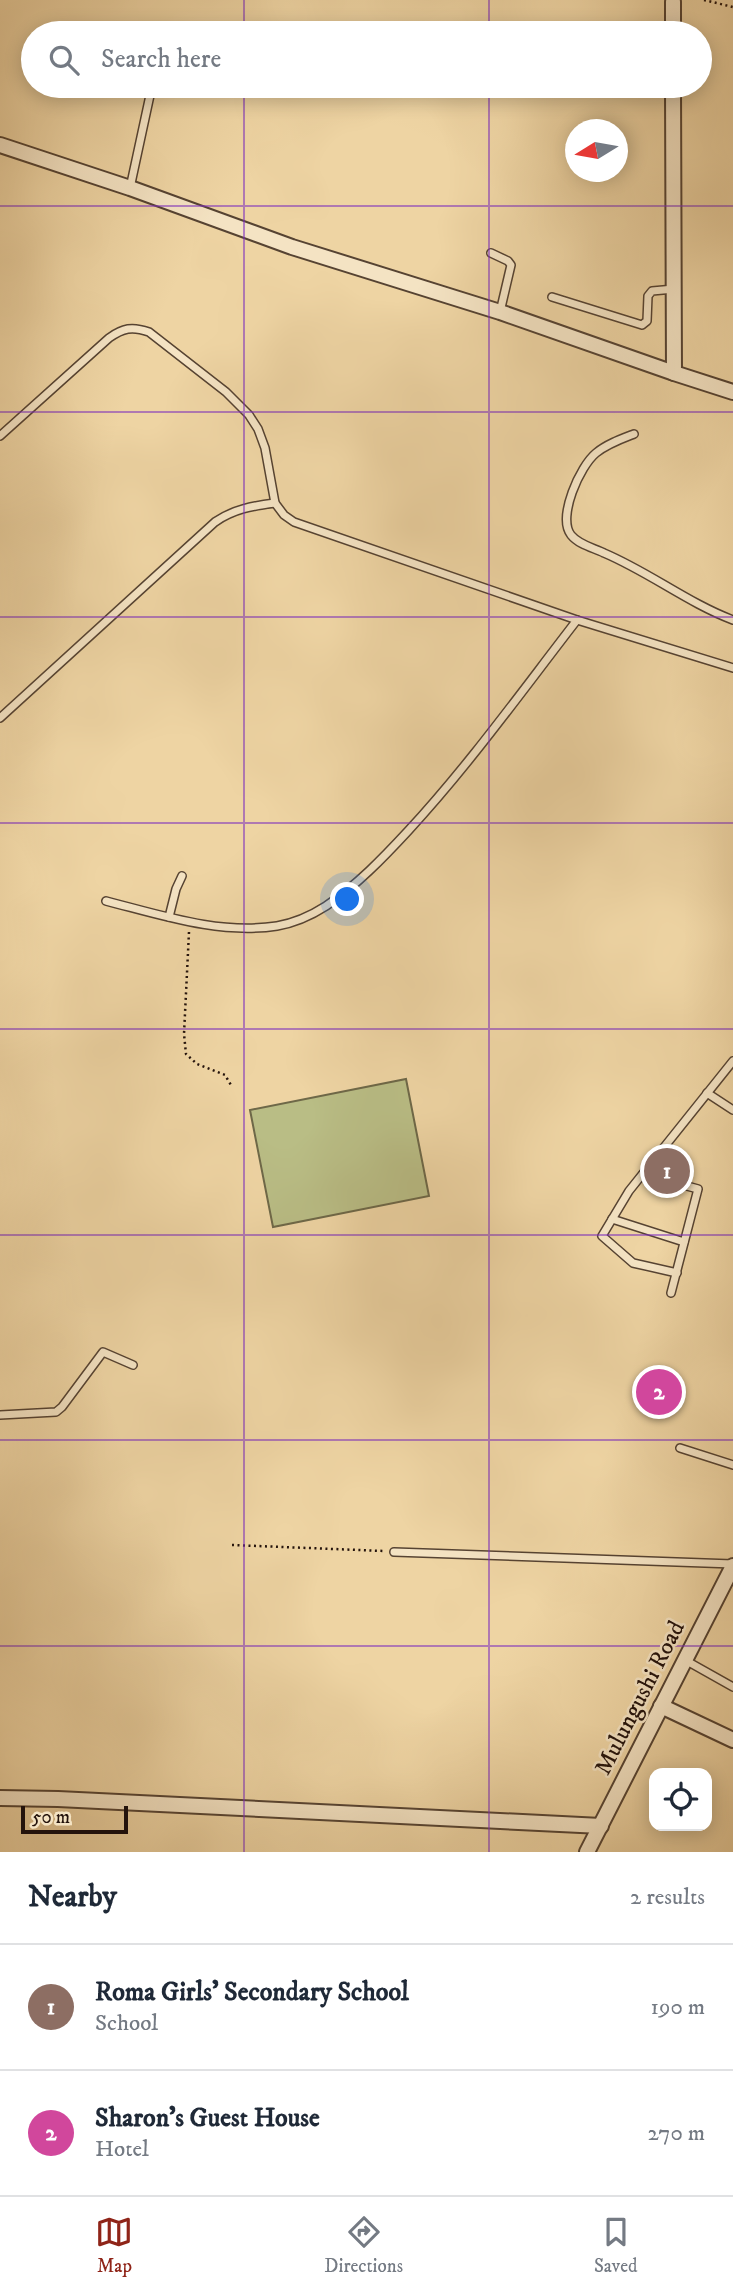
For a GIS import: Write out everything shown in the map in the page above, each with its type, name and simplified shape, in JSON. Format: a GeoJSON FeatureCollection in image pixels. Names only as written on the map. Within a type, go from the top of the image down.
{"type":"FeatureCollection","features":[{"type":"Feature","properties":{"kind":"street"},"geometry":{"type":"LineString","coordinates":[[673,2],[673,21]]}},
{"type":"Feature","properties":{"kind":"street"},"geometry":{"type":"LineString","coordinates":[[673,98],[674,373]]}},
{"type":"Feature","properties":{"kind":"street"},"geometry":{"type":"LineString","coordinates":[[0,145],[130,188],[292,247],[500,312],[733,392]]}},
{"type":"Feature","properties":{"kind":"street","name":"Mulungushi Road"},"geometry":{"type":"LineString","coordinates":[[587,1852],[733,1565]]}},
{"type":"Feature","properties":{"kind":"street"},"geometry":{"type":"LineString","coordinates":[[661,1706],[733,1740]]}},
{"type":"Feature","properties":{"kind":"street"},"geometry":{"type":"LineString","coordinates":[[0,1798],[601,1826]]}},
{"type":"Feature","properties":{"kind":"lane"},"geometry":{"type":"LineString","coordinates":[[130,188],[149,98]]}},
{"type":"Feature","properties":{"kind":"lane"},"geometry":{"type":"LineString","coordinates":[[491,253],[511,265],[500,312]]}},
{"type":"Feature","properties":{"kind":"lane"},"geometry":{"type":"LineString","coordinates":[[552,297],[642,325],[647,321],[648,296],[652,291],[674,289]]}},
{"type":"Feature","properties":{"kind":"lane"},"geometry":{"type":"LineString","coordinates":[[0,436],[108,338],[128,327],[140,329],[149,332],[200,371],[249,415],[265,448],[275,503],[284,515],[294,522],[577,620],[733,668]]}},
{"type":"Feature","properties":{"kind":"lane"},"geometry":{"type":"LineString","coordinates":[[634,434],[602,448],[585,465],[574,487],[567,516],[568,530],[581,543],[629,563],[733,620]]}},
{"type":"Feature","properties":{"kind":"lane"},"geometry":{"type":"LineString","coordinates":[[0,718],[215,522],[239,509],[275,503]]}},
{"type":"Feature","properties":{"kind":"lane"},"geometry":{"type":"LineString","coordinates":[[106,901],[192,922],[225,927],[279,925],[302,919],[325,907],[380,860],[436,800],[577,620]]}},
{"type":"Feature","properties":{"kind":"lane"},"geometry":{"type":"LineString","coordinates":[[169,916],[182,876]]}},
{"type":"Feature","properties":{"kind":"lane"},"geometry":{"type":"LineString","coordinates":[[677,1273],[633,1263],[602,1236],[629,1191],[733,1061]]}},
{"type":"Feature","properties":{"kind":"lane"},"geometry":{"type":"LineString","coordinates":[[707,1093],[733,1110]]}},
{"type":"Feature","properties":{"kind":"lane"},"geometry":{"type":"LineString","coordinates":[[643,1174],[698,1189],[671,1293]]}},
{"type":"Feature","properties":{"kind":"lane"},"geometry":{"type":"LineString","coordinates":[[612,1219],[684,1242]]}},
{"type":"Feature","properties":{"kind":"lane"},"geometry":{"type":"LineString","coordinates":[[0,1415],[56,1412],[103,1352],[133,1365]]}},
{"type":"Feature","properties":{"kind":"lane"},"geometry":{"type":"LineString","coordinates":[[680,1448],[733,1465]]}},
{"type":"Feature","properties":{"kind":"lane"},"geometry":{"type":"LineString","coordinates":[[394,1552],[733,1565]]}},
{"type":"Feature","properties":{"kind":"lane"},"geometry":{"type":"LineString","coordinates":[[685,1660],[733,1687]]}},
{"type":"Feature","properties":{"kind":"path"},"geometry":{"type":"LineString","coordinates":[[704,0],[733,8]]}},
{"type":"Feature","properties":{"kind":"path"},"geometry":{"type":"LineString","coordinates":[[192,922],[188,937],[184,1034],[186,1054],[197,1063],[225,1075],[231,1085]]}},
{"type":"Feature","properties":{"kind":"path"},"geometry":{"type":"LineString","coordinates":[[232,1545],[394,1552]]}},
{"type":"Feature","properties":{"kind":"green space"},"geometry":{"type":"Polygon","coordinates":[[[406,1079],[429,1196],[273,1227],[250,1110],[406,1079]]]}},
{"type":"Feature","properties":{"kind":"place","name":"Roma Girls' Secondary School"},"geometry":{"type":"Point","coordinates":[667,1171]}},
{"type":"Feature","properties":{"kind":"place","name":"Sharon's Guest House"},"geometry":{"type":"Point","coordinates":[659,1392]}}]}
